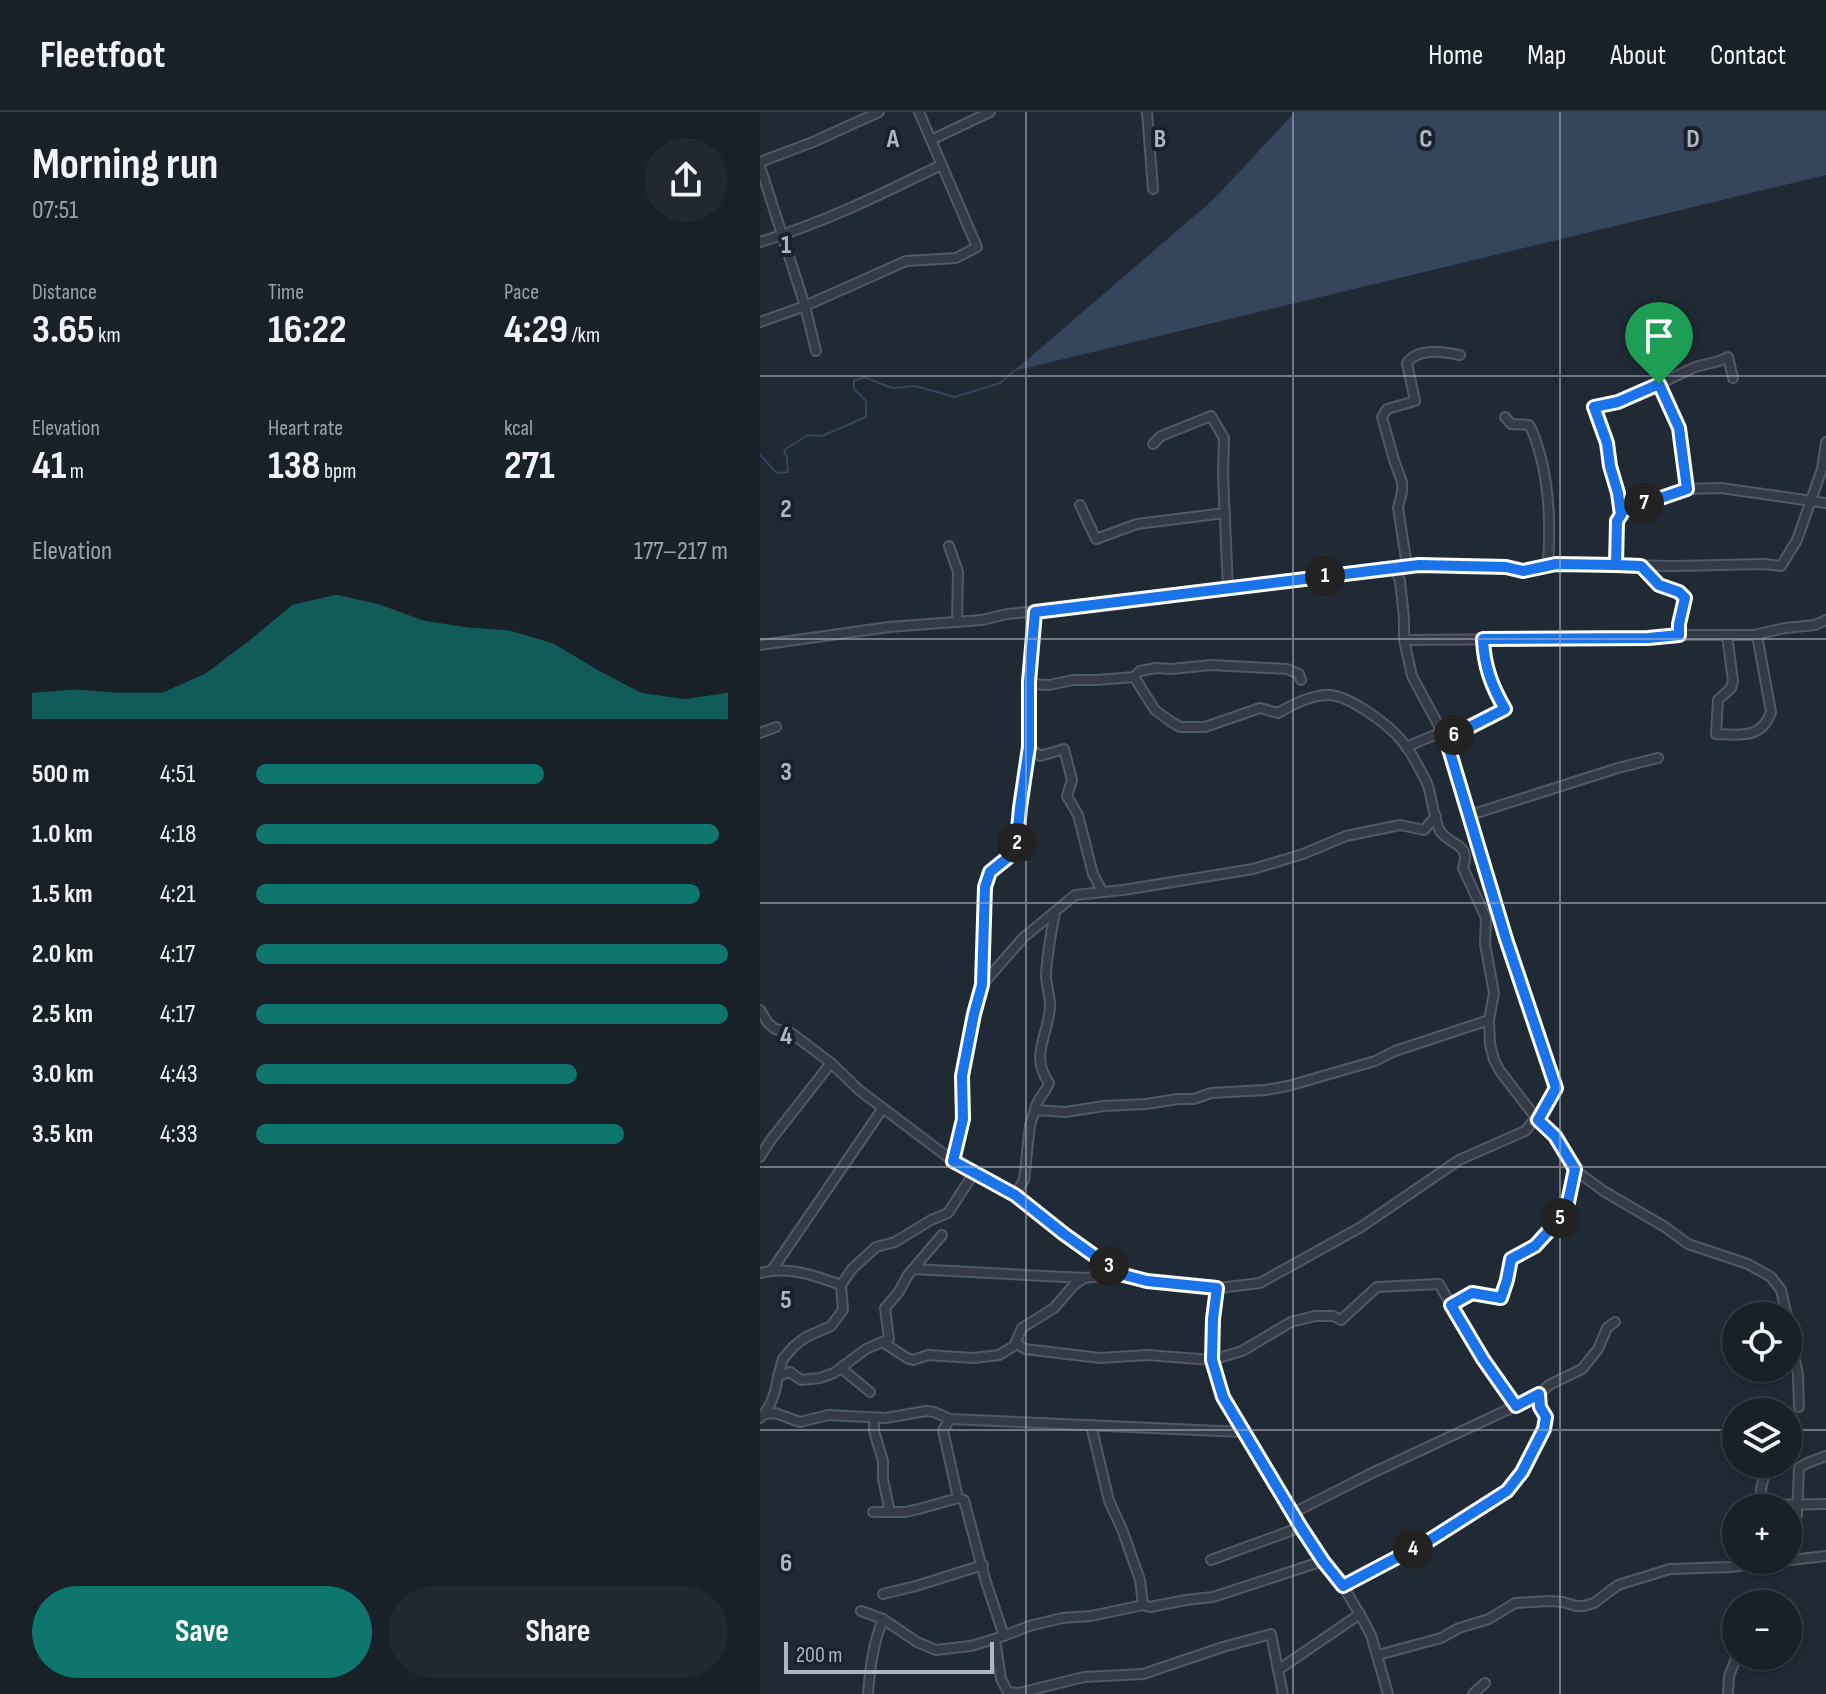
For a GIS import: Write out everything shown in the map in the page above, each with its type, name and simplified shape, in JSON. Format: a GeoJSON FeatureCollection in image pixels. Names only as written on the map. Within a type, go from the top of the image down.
{"type":"FeatureCollection","features":[{"type":"Feature","properties":{"kind":"street"},"geometry":{"type":"LineString","coordinates":[[816,351],[760,164],[879,112]]}},
{"type":"Feature","properties":{"kind":"street"},"geometry":{"type":"LineString","coordinates":[[760,322],[805,306],[906,261],[956,258],[977,247],[919,112]]}},
{"type":"Feature","properties":{"kind":"street"},"geometry":{"type":"LineString","coordinates":[[931,140],[990,112]]}},
{"type":"Feature","properties":{"kind":"street"},"geometry":{"type":"LineString","coordinates":[[1147,112],[1153,189]]}},
{"type":"Feature","properties":{"kind":"street"},"geometry":{"type":"LineString","coordinates":[[760,242],[855,207],[941,165]]}},
{"type":"Feature","properties":{"kind":"street"},"geometry":{"type":"LineString","coordinates":[[1407,566],[1398,508],[1402,482],[1382,417],[1387,409],[1415,401],[1407,363],[1412,357],[1426,352],[1460,355]]}},
{"type":"Feature","properties":{"kind":"street"},"geometry":{"type":"LineString","coordinates":[[1621,515],[1607,443],[1594,407],[1618,402],[1695,367],[1728,357],[1733,378]]}},
{"type":"Feature","properties":{"kind":"street"},"geometry":{"type":"LineString","coordinates":[[1659,384],[1679,428],[1687,489]]}},
{"type":"Feature","properties":{"kind":"street"},"geometry":{"type":"LineString","coordinates":[[1153,444],[1161,436],[1211,416],[1224,438],[1228,589]]}},
{"type":"Feature","properties":{"kind":"street"},"geometry":{"type":"LineString","coordinates":[[1505,417],[1511,424],[1529,425],[1535,434],[1547,485],[1548,565]]}},
{"type":"Feature","properties":{"kind":"street"},"geometry":{"type":"LineString","coordinates":[[760,645],[1407,566],[1465,565],[1523,571],[1556,564],[1781,566],[1797,540],[1822,469],[1826,442]]}},
{"type":"Feature","properties":{"kind":"street"},"geometry":{"type":"LineString","coordinates":[[1616,565],[1617,521],[1623,511],[1687,489],[1721,488],[1826,503]]}},
{"type":"Feature","properties":{"kind":"street"},"geometry":{"type":"LineString","coordinates":[[1080,505],[1096,539],[1137,524],[1225,513]]}},
{"type":"Feature","properties":{"kind":"street"},"geometry":{"type":"LineString","coordinates":[[949,546],[958,572],[957,622]]}},
{"type":"Feature","properties":{"kind":"street"},"geometry":{"type":"LineString","coordinates":[[1641,566],[1659,585],[1679,592],[1685,598],[1679,635]]}},
{"type":"Feature","properties":{"kind":"street"},"geometry":{"type":"LineString","coordinates":[[913,1269],[1084,1278],[1120,1274],[1147,1281],[1217,1288],[1260,1283],[1361,1227],[1459,1160],[1525,1131],[1537,1119],[1556,1088],[1506,939],[1444,736],[1412,676],[1404,640],[1400,581],[1395,568]]}},
{"type":"Feature","properties":{"kind":"street"},"geometry":{"type":"LineString","coordinates":[[953,1161],[963,1119],[962,1076],[982,985],[985,887],[990,872],[1016,851],[1029,747],[1029,684],[1035,612]]}},
{"type":"Feature","properties":{"kind":"street"},"geometry":{"type":"LineString","coordinates":[[1404,640],[1757,635],[1815,625],[1826,620]]}},
{"type":"Feature","properties":{"kind":"street"},"geometry":{"type":"LineString","coordinates":[[1727,635],[1733,681],[1731,688],[1718,700],[1716,734],[1744,735],[1758,731],[1768,722],[1771,712],[1757,635]]}},
{"type":"Feature","properties":{"kind":"street"},"geometry":{"type":"LineString","coordinates":[[1406,747],[1444,736],[1505,709],[1490,680],[1483,639]]}},
{"type":"Feature","properties":{"kind":"street"},"geometry":{"type":"LineString","coordinates":[[1029,684],[1134,677],[1140,671],[1156,668],[1212,665],[1287,669],[1299,674],[1301,680]]}},
{"type":"Feature","properties":{"kind":"street"},"geometry":{"type":"LineString","coordinates":[[1134,677],[1155,710],[1180,727],[1205,727],[1260,708],[1278,713],[1297,702],[1332,695],[1371,714],[1394,732],[1425,780],[1441,833],[1463,849],[1466,860],[1463,868],[1486,918],[1485,944],[1494,993],[1489,1020],[1490,1044],[1496,1065],[1537,1119],[1555,1136],[1575,1169],[1605,1192],[1688,1244],[1748,1264],[1771,1277],[1781,1290],[1784,1302]]}},
{"type":"Feature","properties":{"kind":"street"},"geometry":{"type":"LineString","coordinates":[[760,733],[776,727]]}},
{"type":"Feature","properties":{"kind":"street"},"geometry":{"type":"LineString","coordinates":[[1029,747],[1040,756],[1064,749],[1072,780],[1067,796],[1078,815],[1093,874],[1102,891]]}},
{"type":"Feature","properties":{"kind":"street"},"geometry":{"type":"LineString","coordinates":[[1470,815],[1658,758]]}},
{"type":"Feature","properties":{"kind":"street"},"geometry":{"type":"LineString","coordinates":[[982,985],[1023,938],[1075,895],[1253,869],[1303,854],[1346,836],[1400,825],[1424,830],[1436,816]]}},
{"type":"Feature","properties":{"kind":"street"},"geometry":{"type":"LineString","coordinates":[[1015,1195],[1024,1180],[1030,1125],[1037,1101],[1049,1083],[1040,1071],[1041,1043],[1050,1007],[1046,978],[1055,912]]}},
{"type":"Feature","properties":{"kind":"street"},"geometry":{"type":"LineString","coordinates":[[760,1010],[775,1029],[790,1032],[831,1063],[859,1090],[953,1161],[1015,1195],[1120,1274]]}},
{"type":"Feature","properties":{"kind":"street"},"geometry":{"type":"LineString","coordinates":[[1035,1110],[1065,1112],[1194,1099],[1211,1093],[1266,1090],[1375,1061],[1395,1051],[1489,1020]]}},
{"type":"Feature","properties":{"kind":"street"},"geometry":{"type":"LineString","coordinates":[[760,1157],[831,1063]]}},
{"type":"Feature","properties":{"kind":"street"},"geometry":{"type":"LineString","coordinates":[[772,1270],[883,1108]]}},
{"type":"Feature","properties":{"kind":"street"},"geometry":{"type":"LineString","coordinates":[[1451,1305],[1472,1293],[1501,1298],[1511,1259],[1535,1246],[1566,1212],[1575,1169]]}},
{"type":"Feature","properties":{"kind":"street"},"geometry":{"type":"LineString","coordinates":[[762,1416],[775,1394],[783,1359],[806,1337],[831,1326],[843,1310],[841,1285],[852,1269],[876,1247],[895,1242],[948,1213],[974,1173]]}},
{"type":"Feature","properties":{"kind":"street"},"geometry":{"type":"LineString","coordinates":[[778,1376],[790,1372],[801,1380],[820,1378],[834,1373],[866,1349],[889,1339],[885,1308],[942,1235]]}},
{"type":"Feature","properties":{"kind":"street"},"geometry":{"type":"LineString","coordinates":[[760,1273],[772,1270],[804,1272],[841,1285]]}},
{"type":"Feature","properties":{"kind":"street"},"geometry":{"type":"LineString","coordinates":[[884,1343],[913,1360],[928,1355],[974,1358],[999,1355],[1016,1343],[1022,1328],[1054,1308],[1084,1278]]}},
{"type":"Feature","properties":{"kind":"street"},"geometry":{"type":"LineString","coordinates":[[1016,1343],[1025,1349],[1100,1358],[1147,1355],[1212,1360],[1242,1351],[1291,1322],[1315,1316],[1333,1316],[1341,1320],[1377,1287],[1439,1284],[1483,1359],[1516,1406]]}},
{"type":"Feature","properties":{"kind":"street"},"geometry":{"type":"LineString","coordinates":[[1217,1288],[1212,1360],[1223,1397],[1301,1527],[1360,1614],[1371,1635],[1388,1694]]}},
{"type":"Feature","properties":{"kind":"street"},"geometry":{"type":"LineString","coordinates":[[1293,1513],[1516,1406],[1582,1369],[1598,1349],[1607,1328],[1615,1322]]}},
{"type":"Feature","properties":{"kind":"street"},"geometry":{"type":"LineString","coordinates":[[841,1368],[870,1392]]}},
{"type":"Feature","properties":{"kind":"street"},"geometry":{"type":"LineString","coordinates":[[1343,1586],[1430,1540],[1507,1491],[1522,1472],[1544,1429],[1546,1417],[1540,1407],[1539,1394]]}},
{"type":"Feature","properties":{"kind":"street"},"geometry":{"type":"LineString","coordinates":[[762,1416],[775,1413],[800,1422],[837,1414],[886,1418],[926,1411],[950,1419],[1243,1432]]}},
{"type":"Feature","properties":{"kind":"street"},"geometry":{"type":"LineString","coordinates":[[874,1418],[890,1512]]}},
{"type":"Feature","properties":{"kind":"street"},"geometry":{"type":"LineString","coordinates":[[950,1419],[943,1430],[958,1498]]}},
{"type":"Feature","properties":{"kind":"street"},"geometry":{"type":"LineString","coordinates":[[1091,1425],[1109,1501],[1140,1580],[1143,1605]]}},
{"type":"Feature","properties":{"kind":"street"},"geometry":{"type":"LineString","coordinates":[[1798,1494],[1799,1468],[1826,1456]]}},
{"type":"Feature","properties":{"kind":"street"},"geometry":{"type":"LineString","coordinates":[[873,1512],[919,1509],[958,1498],[964,1500],[1000,1638],[1001,1679],[1008,1692],[1057,1689],[1084,1677],[1143,1674],[1271,1634],[1283,1694]]}},
{"type":"Feature","properties":{"kind":"street"},"geometry":{"type":"LineString","coordinates":[[1802,1509],[1826,1504]]}},
{"type":"Feature","properties":{"kind":"street"},"geometry":{"type":"LineString","coordinates":[[1211,1560],[1301,1527]]}},
{"type":"Feature","properties":{"kind":"street"},"geometry":{"type":"LineString","coordinates":[[1378,1655],[1441,1638],[1459,1628],[1489,1619],[1515,1603],[1550,1601],[1584,1606],[1594,1603],[1618,1585],[1670,1569],[1731,1567],[1826,1556]]}},
{"type":"Feature","properties":{"kind":"street"},"geometry":{"type":"LineString","coordinates":[[861,1611],[883,1619],[917,1642],[936,1650],[971,1646],[1062,1618],[1213,1597],[1323,1561]]}},
{"type":"Feature","properties":{"kind":"street"},"geometry":{"type":"LineString","coordinates":[[883,1594],[983,1565]]}},
{"type":"Feature","properties":{"kind":"street"},"geometry":{"type":"LineString","coordinates":[[1278,1670],[1360,1614]]}},
{"type":"Feature","properties":{"kind":"street"},"geometry":{"type":"LineString","coordinates":[[868,1694],[875,1645],[883,1619]]}},
{"type":"Feature","properties":{"kind":"street"},"geometry":{"type":"LineString","coordinates":[[1728,1694],[1731,1670]]}},
{"type":"Feature","properties":{"kind":"street"},"geometry":{"type":"LineString","coordinates":[[1473,1694],[1485,1683]]}},
{"type":"Feature","properties":{"kind":"water"},"geometry":{"type":"Polygon","coordinates":[[[1295,112],[1826,112],[1826,175],[1014,371],[1214,199],[1295,112]]]}},
{"type":"Feature","properties":{"kind":"waterway"},"geometry":{"type":"LineString","coordinates":[[760,455],[777,473],[788,472],[784,450],[808,435],[822,436],[866,417],[866,401],[854,389],[854,381],[864,377],[892,388],[915,386],[955,397],[1000,383],[1014,371]]}},
{"type":"Feature","properties":{"kind":"route"},"geometry":{"type":"LineString","coordinates":[[1659,384],[1618,402],[1594,407],[1607,443],[1618,493],[1621,515],[1617,521],[1616,565],[1556,564],[1523,571],[1506,567],[1419,565],[1035,612],[1029,682],[1029,747],[1016,851],[990,872],[985,887],[982,985],[962,1076],[963,1119],[953,1161],[1015,1195],[1120,1274],[1147,1281],[1217,1288],[1212,1360],[1223,1397],[1302,1529],[1343,1586],[1430,1540],[1507,1491],[1522,1472],[1544,1429],[1546,1417],[1540,1407],[1539,1394],[1516,1406],[1451,1305],[1472,1293],[1501,1298],[1511,1259],[1535,1246],[1566,1212],[1575,1169],[1555,1136],[1538,1120],[1556,1088],[1506,939],[1446,739],[1505,709],[1490,680],[1483,639],[1679,635],[1681,607],[1685,598],[1679,592],[1659,585],[1641,566],[1616,565],[1617,521],[1621,515],[1623,511],[1687,489],[1679,428],[1659,384]]}}]}
